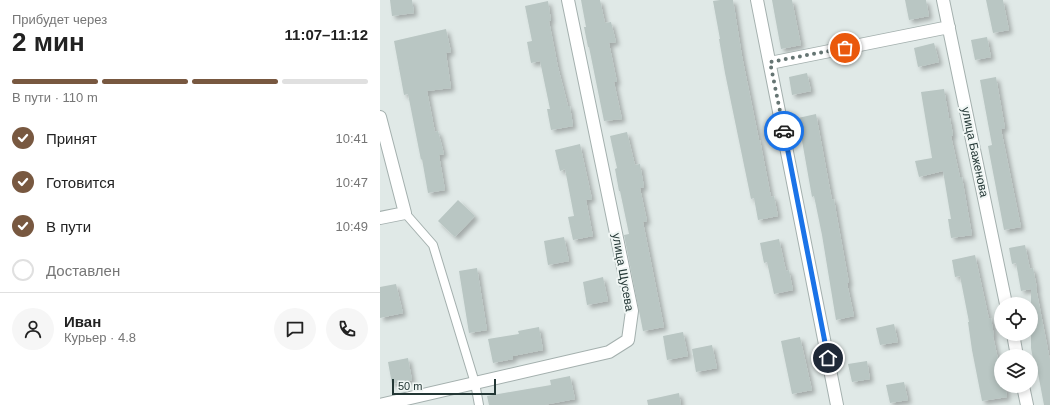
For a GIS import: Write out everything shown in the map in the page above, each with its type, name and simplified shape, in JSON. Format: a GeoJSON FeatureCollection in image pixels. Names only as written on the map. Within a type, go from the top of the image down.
{"type":"FeatureCollection","features":[{"type":"Feature","properties":{"kind":"street","name":"улица Щусева"},"geometry":{"type":"LineString","coordinates":[[380,404],[608,352],[628,340],[632,311],[568,0]]}},
{"type":"Feature","properties":{"kind":"street"},"geometry":{"type":"LineString","coordinates":[[757,0],[838,405]]}},
{"type":"Feature","properties":{"kind":"street","name":"улица Баженова"},"geometry":{"type":"LineString","coordinates":[[943,0],[1005,297]]}},
{"type":"Feature","properties":{"kind":"street"},"geometry":{"type":"LineString","coordinates":[[770,62],[949,27]]}},
{"type":"Feature","properties":{"kind":"street"},"geometry":{"type":"LineString","coordinates":[[380,117],[405,213],[380,218]]}},
{"type":"Feature","properties":{"kind":"street"},"geometry":{"type":"LineString","coordinates":[[1024,393],[1027,405]]}},
{"type":"Feature","properties":{"kind":"lane"},"geometry":{"type":"LineString","coordinates":[[405,213],[433,245],[475,383],[479,405]]}},
{"type":"Feature","properties":{"kind":"building"},"geometry":{"type":"Polygon","coordinates":[[[390,0],[412,0],[414,13],[392,16],[390,0]]]}},
{"type":"Feature","properties":{"kind":"building"},"geometry":{"type":"Polygon","coordinates":[[[581,0],[600,0],[605,23],[611,22],[616,42],[609,43],[617,82],[614,82],[622,119],[604,121],[584,27],[586,27],[581,0]]]}},
{"type":"Feature","properties":{"kind":"building"},"geometry":{"type":"Polygon","coordinates":[[[733,0],[742,56],[759,140],[771,197],[774,196],[778,216],[758,220],[754,198],[751,199],[725,73],[713,1],[733,0]]]}},
{"type":"Feature","properties":{"kind":"building"},"geometry":{"type":"Polygon","coordinates":[[[772,0],[792,0],[801,45],[781,49],[772,0]]]}},
{"type":"Feature","properties":{"kind":"building"},"geometry":{"type":"Polygon","coordinates":[[[905,0],[926,0],[929,16],[909,20],[905,0]]]}},
{"type":"Feature","properties":{"kind":"building"},"geometry":{"type":"Polygon","coordinates":[[[986,0],[1003,0],[1009,30],[993,33],[986,0]]]}},
{"type":"Feature","properties":{"kind":"building"},"geometry":{"type":"Polygon","coordinates":[[[548,1],[551,20],[549,21],[558,67],[568,106],[570,106],[573,126],[551,130],[547,109],[550,109],[540,61],[531,63],[527,42],[532,41],[525,6],[548,1]]]}},
{"type":"Feature","properties":{"kind":"building"},"geometry":{"type":"Polygon","coordinates":[[[446,29],[451,52],[446,53],[451,88],[427,91],[435,132],[438,131],[444,154],[439,155],[445,190],[428,193],[408,94],[404,95],[394,41],[446,29]]]}},
{"type":"Feature","properties":{"kind":"building"},"geometry":{"type":"Polygon","coordinates":[[[987,37],[991,57],[975,60],[971,40],[987,37]]]}},
{"type":"Feature","properties":{"kind":"building"},"geometry":{"type":"Polygon","coordinates":[[[934,43],[939,62],[918,67],[914,48],[934,43]]]}},
{"type":"Feature","properties":{"kind":"building"},"geometry":{"type":"Polygon","coordinates":[[[807,73],[811,91],[792,95],[789,77],[807,73]]]}},
{"type":"Feature","properties":{"kind":"building"},"geometry":{"type":"Polygon","coordinates":[[[996,77],[1005,128],[1001,129],[1021,227],[1004,230],[988,146],[992,145],[980,80],[996,77]]]}},
{"type":"Feature","properties":{"kind":"building"},"geometry":{"type":"Polygon","coordinates":[[[944,89],[953,135],[951,136],[960,177],[962,177],[972,235],[951,238],[948,219],[951,219],[943,171],[919,177],[915,161],[932,158],[921,92],[944,89]]]}},
{"type":"Feature","properties":{"kind":"building"},"geometry":{"type":"Polygon","coordinates":[[[816,114],[832,200],[834,199],[849,283],[847,283],[854,316],[836,320],[822,235],[814,196],[812,197],[798,118],[816,114]]]}},
{"type":"Feature","properties":{"kind":"building"},"geometry":{"type":"Polygon","coordinates":[[[627,132],[635,165],[640,164],[644,187],[640,188],[647,221],[643,222],[664,327],[643,331],[624,235],[629,234],[619,191],[615,169],[617,168],[610,136],[627,132]]]}},
{"type":"Feature","properties":{"kind":"building"},"geometry":{"type":"Polygon","coordinates":[[[580,144],[592,199],[586,200],[593,236],[573,240],[568,217],[574,216],[565,169],[560,171],[555,150],[580,144]]]}},
{"type":"Feature","properties":{"kind":"building"},"geometry":{"type":"Polygon","coordinates":[[[458,200],[475,216],[455,237],[438,221],[458,200]]]}},
{"type":"Feature","properties":{"kind":"building"},"geometry":{"type":"Polygon","coordinates":[[[564,237],[569,261],[548,265],[544,241],[564,237]]]}},
{"type":"Feature","properties":{"kind":"building"},"geometry":{"type":"Polygon","coordinates":[[[779,239],[786,271],[789,270],[793,290],[774,294],[767,262],[764,263],[760,243],[779,239]]]}},
{"type":"Feature","properties":{"kind":"building"},"geometry":{"type":"Polygon","coordinates":[[[1025,245],[1030,269],[1033,268],[1038,297],[1031,297],[1031,289],[1021,291],[1016,263],[1012,264],[1009,248],[1025,245]]]}},
{"type":"Feature","properties":{"kind":"building"},"geometry":{"type":"Polygon","coordinates":[[[975,255],[989,319],[991,318],[996,349],[994,349],[994,393],[1006,393],[1007,397],[982,401],[960,276],[955,277],[952,260],[975,255]]]}},
{"type":"Feature","properties":{"kind":"building"},"geometry":{"type":"Polygon","coordinates":[[[477,268],[487,330],[469,333],[459,271],[477,268]]]}},
{"type":"Feature","properties":{"kind":"building"},"geometry":{"type":"Polygon","coordinates":[[[603,277],[608,301],[587,305],[583,282],[603,277]]]}},
{"type":"Feature","properties":{"kind":"building"},"geometry":{"type":"Polygon","coordinates":[[[396,284],[403,313],[380,318],[380,287],[396,284]]]}},
{"type":"Feature","properties":{"kind":"building"},"geometry":{"type":"Polygon","coordinates":[[[1038,298],[1050,360],[1050,405],[1044,405],[1038,374],[1038,349],[1031,348],[1031,341],[1038,341],[1038,298]]]}},
{"type":"Feature","properties":{"kind":"building"},"geometry":{"type":"Polygon","coordinates":[[[894,324],[898,342],[880,345],[876,328],[894,324]]]}},
{"type":"Feature","properties":{"kind":"building"},"geometry":{"type":"Polygon","coordinates":[[[539,327],[543,350],[513,356],[513,359],[493,363],[488,339],[519,334],[518,331],[539,327]]]}},
{"type":"Feature","properties":{"kind":"building"},"geometry":{"type":"Polygon","coordinates":[[[683,332],[688,356],[667,360],[663,336],[683,332]]]}},
{"type":"Feature","properties":{"kind":"building"},"geometry":{"type":"Polygon","coordinates":[[[800,337],[812,390],[792,394],[781,341],[800,337]]]}},
{"type":"Feature","properties":{"kind":"building"},"geometry":{"type":"Polygon","coordinates":[[[712,345],[717,368],[696,372],[692,349],[712,345]]]}},
{"type":"Feature","properties":{"kind":"building"},"geometry":{"type":"Polygon","coordinates":[[[408,358],[412,380],[392,384],[388,362],[408,358]]]}},
{"type":"Feature","properties":{"kind":"building"},"geometry":{"type":"Polygon","coordinates":[[[867,361],[870,379],[852,382],[848,364],[867,361]]]}},
{"type":"Feature","properties":{"kind":"building"},"geometry":{"type":"Polygon","coordinates":[[[570,376],[575,399],[544,405],[489,405],[487,396],[551,385],[550,380],[570,376]]]}},
{"type":"Feature","properties":{"kind":"building"},"geometry":{"type":"Polygon","coordinates":[[[904,382],[908,400],[890,403],[886,385],[904,382]]]}},
{"type":"Feature","properties":{"kind":"building"},"geometry":{"type":"Polygon","coordinates":[[[679,393],[681,405],[648,405],[647,400],[679,393]]]}},
{"type":"Feature","properties":{"kind":"way so far"},"geometry":{"type":"LineString","coordinates":[[784,131],[770,62],[845,48]]}},
{"type":"Feature","properties":{"kind":"route"},"geometry":{"type":"LineString","coordinates":[[784,131],[828,358]]}}]}
